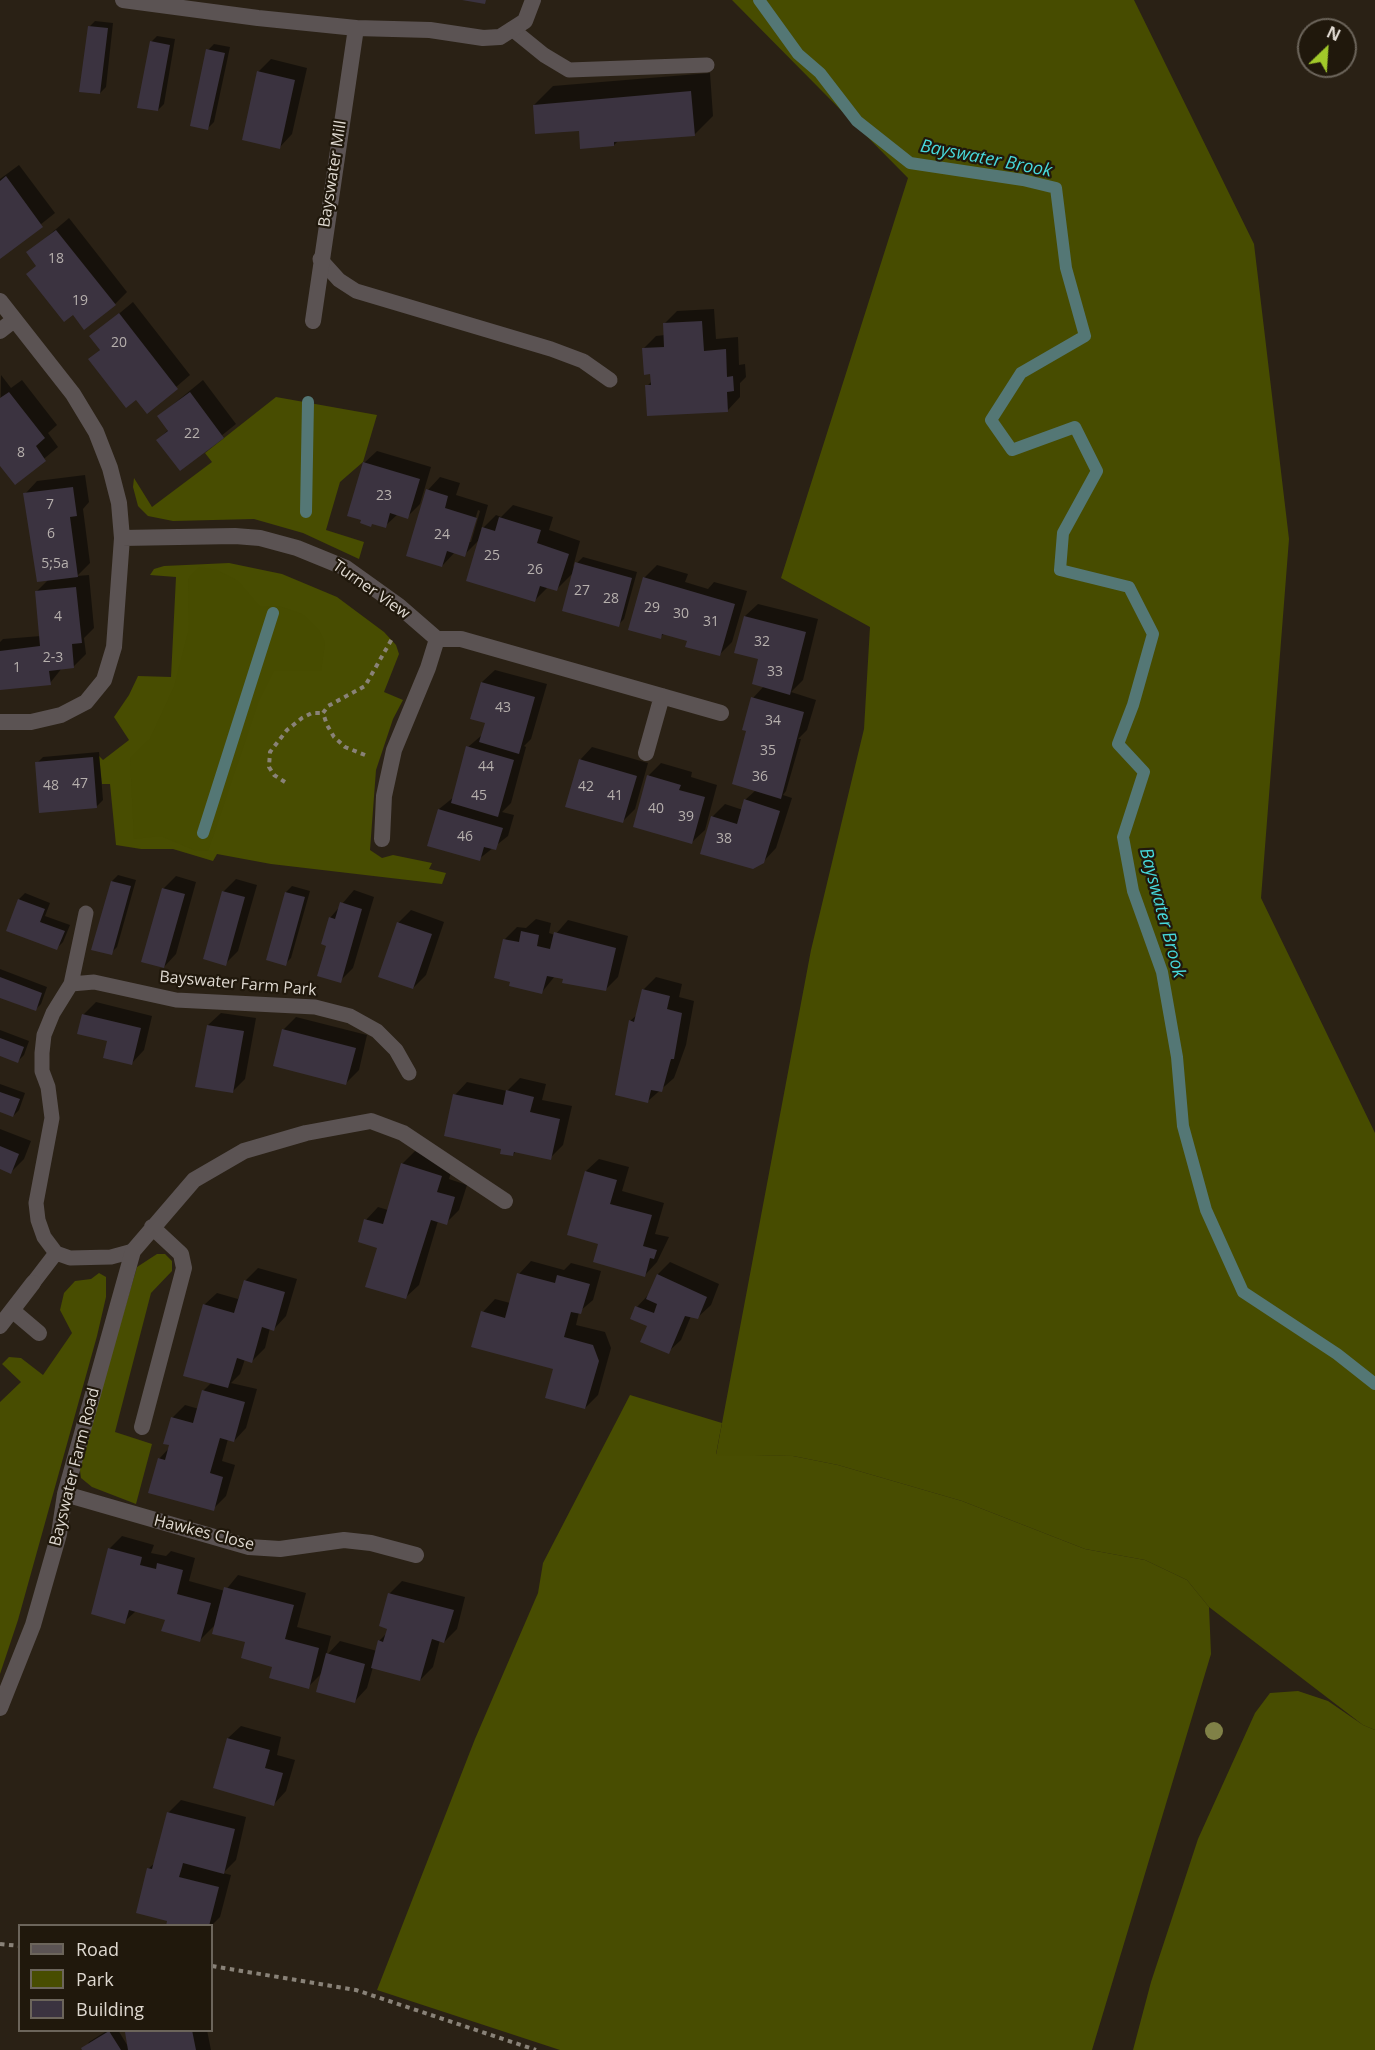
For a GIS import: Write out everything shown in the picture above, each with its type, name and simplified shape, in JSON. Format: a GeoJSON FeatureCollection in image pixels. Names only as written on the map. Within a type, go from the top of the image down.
{"type":"FeatureCollection","features":[{"type":"Feature","properties":{"kind":"street"},"geometry":{"type":"LineString","coordinates":[[123,0],[356,28],[430,30],[483,38],[500,37],[525,21],[533,0]]}},
{"type":"Feature","properties":{"kind":"street","name":"Bayswater Mill"},"geometry":{"type":"LineString","coordinates":[[313,321],[320,259],[356,28]]}},
{"type":"Feature","properties":{"kind":"street"},"geometry":{"type":"LineString","coordinates":[[0,301],[73,394],[96,432],[110,468],[119,503],[122,538],[115,637],[104,680],[87,702],[61,716],[31,722],[0,722]]}},
{"type":"Feature","properties":{"kind":"street"},"geometry":{"type":"LineString","coordinates":[[0,331],[14,320]]}},
{"type":"Feature","properties":{"kind":"street","name":"Turner View"},"geometry":{"type":"LineString","coordinates":[[122,538],[234,536],[279,543],[321,556],[346,568],[408,614],[437,639]]}},
{"type":"Feature","properties":{"kind":"street"},"geometry":{"type":"LineString","coordinates":[[382,839],[384,796],[391,762],[437,639],[461,639],[721,713]]}},
{"type":"Feature","properties":{"kind":"street"},"geometry":{"type":"LineString","coordinates":[[646,753],[662,696]]}},
{"type":"Feature","properties":{"kind":"street","name":"Bayswater Farm Road"},"geometry":{"type":"LineString","coordinates":[[0,1708],[33,1624],[59,1534],[65,1494],[133,1251],[194,1180],[244,1151],[306,1133],[371,1121],[403,1133],[505,1201]]}},
{"type":"Feature","properties":{"kind":"street"},"geometry":{"type":"LineString","coordinates":[[142,1427],[184,1268],[182,1254],[152,1227]]}},
{"type":"Feature","properties":{"kind":"street"},"geometry":{"type":"LineString","coordinates":[[0,1326],[33,1284]]}},
{"type":"Feature","properties":{"kind":"street"},"geometry":{"type":"LineString","coordinates":[[13,1311],[39,1333]]}},
{"type":"Feature","properties":{"kind":"street","name":"Hawkes Close"},"geometry":{"type":"LineString","coordinates":[[65,1494],[249,1547],[280,1549],[344,1540],[371,1543],[416,1555]]}},
{"type":"Feature","properties":{"kind":"lane"},"geometry":{"type":"LineString","coordinates":[[512,29],[544,55],[569,70],[707,65]]}},
{"type":"Feature","properties":{"kind":"lane"},"geometry":{"type":"LineString","coordinates":[[320,259],[339,280],[356,291],[583,360],[610,380]]}},
{"type":"Feature","properties":{"kind":"lane"},"geometry":{"type":"LineString","coordinates":[[86,913],[71,984],[53,1013],[44,1035],[42,1071],[48,1087],[52,1118],[36,1203],[38,1220],[44,1238],[56,1253],[70,1258],[85,1260],[111,1257],[133,1251]]}},
{"type":"Feature","properties":{"kind":"lane","name":"Bayswater Farm Park"},"geometry":{"type":"LineString","coordinates":[[71,984],[94,982],[176,1000],[315,1006],[350,1016],[377,1031],[396,1050],[409,1073]]}},
{"type":"Feature","properties":{"kind":"lane"},"geometry":{"type":"LineString","coordinates":[[33,1284],[56,1253]]}},
{"type":"Feature","properties":{"kind":"path"},"geometry":{"type":"LineString","coordinates":[[391,762],[345,747],[327,725],[324,713],[328,706],[365,686],[371,679],[383,653],[408,614]]}},
{"type":"Feature","properties":{"kind":"path"},"geometry":{"type":"LineString","coordinates":[[285,782],[274,775],[269,767],[270,752],[287,730],[302,718],[312,713],[324,713]]}},
{"type":"Feature","properties":{"kind":"path"},"geometry":{"type":"LineString","coordinates":[[0,1944],[18,1946]]}},
{"type":"Feature","properties":{"kind":"path"},"geometry":{"type":"LineString","coordinates":[[213,1966],[356,1990],[537,2050]]}},
{"type":"Feature","properties":{"kind":"green space"},"geometry":{"type":"Polygon","coordinates":[[[276,397],[377,415],[363,462],[340,482],[326,530],[364,542],[359,559],[303,533],[254,519],[173,521],[148,516],[138,506],[133,487],[134,478],[152,507],[212,462],[205,453],[276,397]]]}},
{"type":"Feature","properties":{"kind":"green space"},"geometry":{"type":"Polygon","coordinates":[[[229,563],[282,574],[337,597],[384,632],[396,645],[399,654],[384,692],[403,700],[393,719],[376,770],[370,850],[382,858],[393,855],[432,863],[429,869],[446,873],[442,884],[271,864],[217,854],[213,861],[173,849],[141,849],[116,845],[110,784],[102,784],[99,756],[103,760],[129,740],[114,717],[129,695],[138,676],[171,677],[176,577],[150,575],[154,569],[164,566],[229,563]]]}},
{"type":"Feature","properties":{"kind":"green space"},"geometry":{"type":"Polygon","coordinates":[[[157,1254],[165,1254],[172,1261],[172,1271],[151,1293],[115,1432],[152,1444],[136,1504],[92,1487],[81,1478],[79,1463],[137,1267],[157,1254]]]}},
{"type":"Feature","properties":{"kind":"green space"},"geometry":{"type":"Polygon","coordinates":[[[99,1273],[106,1277],[106,1297],[97,1336],[18,1620],[0,1674],[0,1402],[21,1382],[2,1364],[9,1357],[21,1358],[43,1375],[72,1333],[60,1310],[64,1293],[75,1281],[91,1279],[99,1273]]]}},
{"type":"Feature","properties":{"kind":"green space"},"geometry":{"type":"Polygon","coordinates":[[[630,1395],[722,1423],[716,1454],[793,1456],[838,1465],[962,1501],[1085,1549],[1145,1560],[1187,1580],[1209,1607],[1211,1654],[1092,2050],[560,2050],[377,1990],[475,1739],[538,1593],[543,1563],[630,1395]]]}},
{"type":"Feature","properties":{"kind":"green space"},"geometry":{"type":"Polygon","coordinates":[[[1298,1691],[1328,1701],[1363,1725],[1375,1730],[1375,2050],[1133,2050],[1151,1982],[1198,1839],[1255,1713],[1270,1693],[1298,1691]]]}},
{"type":"Feature","properties":{"kind":"shaded area"},"geometry":{"type":"Polygon","coordinates":[[[732,0],[1134,0],[1254,244],[1289,539],[1261,898],[1375,1133],[1375,1730],[1363,1725],[1209,1607],[1187,1580],[1145,1560],[1085,1549],[962,1501],[838,1465],[793,1456],[716,1455],[811,950],[864,729],[870,627],[781,578],[908,178],[732,0]]]}},
{"type":"Feature","properties":{"kind":"shaded area"},"geometry":{"type":"Polygon","coordinates":[[[199,567],[217,570],[238,581],[260,607],[279,606],[302,614],[319,630],[325,643],[321,671],[274,671],[258,703],[208,851],[194,850],[161,836],[134,839],[130,758],[150,739],[174,687],[189,629],[188,579],[199,567]]]}},
{"type":"Feature","properties":{"kind":"building"},"geometry":{"type":"Polygon","coordinates":[[[462,0],[486,0],[485,4],[462,0]]]}},
{"type":"Feature","properties":{"kind":"building"},"geometry":{"type":"Polygon","coordinates":[[[88,26],[108,28],[100,94],[79,92],[88,26]]]}},
{"type":"Feature","properties":{"kind":"building"},"geometry":{"type":"Polygon","coordinates":[[[150,41],[170,45],[158,111],[137,108],[150,41]]]}},
{"type":"Feature","properties":{"kind":"building"},"geometry":{"type":"Polygon","coordinates":[[[206,49],[225,53],[208,130],[190,126],[206,49]]]}},
{"type":"Feature","properties":{"kind":"building"},"geometry":{"type":"Polygon","coordinates":[[[257,71],[295,80],[280,149],[242,140],[257,71]]]}},
{"type":"Feature","properties":{"kind":"building"},"geometry":{"type":"Polygon","coordinates":[[[691,91],[695,136],[614,142],[614,146],[580,149],[579,131],[535,134],[533,105],[691,91]]]}},
{"type":"Feature","properties":{"kind":"building"},"geometry":{"type":"Polygon","coordinates":[[[6,176],[43,227],[0,259],[0,181],[6,176]]]}},
{"type":"Feature","properties":{"kind":"building"},"geometry":{"type":"Polygon","coordinates":[[[56,230],[116,305],[84,330],[73,315],[64,322],[26,274],[36,266],[26,252],[56,230]]]}},
{"type":"Feature","properties":{"kind":"building"},"geometry":{"type":"Polygon","coordinates":[[[119,313],[178,389],[147,414],[136,400],[126,408],[88,359],[100,350],[89,336],[119,313]]]}},
{"type":"Feature","properties":{"kind":"building"},"geometry":{"type":"Polygon","coordinates":[[[702,321],[704,351],[726,349],[727,377],[733,376],[734,391],[727,392],[728,412],[647,416],[645,385],[651,385],[650,374],[644,375],[642,348],[664,347],[663,323],[702,321]]]}},
{"type":"Feature","properties":{"kind":"building"},"geometry":{"type":"Polygon","coordinates":[[[9,392],[45,438],[36,446],[46,461],[15,485],[0,466],[0,398],[9,392]]]}},
{"type":"Feature","properties":{"kind":"building"},"geometry":{"type":"Polygon","coordinates":[[[190,392],[224,438],[180,471],[156,440],[168,431],[157,416],[190,392]]]}},
{"type":"Feature","properties":{"kind":"building"},"geometry":{"type":"Polygon","coordinates":[[[363,462],[420,479],[408,519],[390,513],[386,528],[372,524],[371,527],[360,523],[361,520],[347,516],[363,462]]]}},
{"type":"Feature","properties":{"kind":"building"},"geometry":{"type":"Polygon","coordinates":[[[73,487],[77,516],[70,517],[78,577],[37,582],[23,493],[73,487]]]}},
{"type":"Feature","properties":{"kind":"building"},"geometry":{"type":"Polygon","coordinates":[[[426,489],[448,496],[445,508],[477,518],[465,557],[447,551],[442,567],[406,556],[426,489]]]}},
{"type":"Feature","properties":{"kind":"building"},"geometry":{"type":"Polygon","coordinates":[[[499,517],[541,530],[537,543],[569,554],[557,591],[540,586],[535,602],[466,581],[482,527],[495,531],[499,517]]]}},
{"type":"Feature","properties":{"kind":"building"},"geometry":{"type":"Polygon","coordinates":[[[575,562],[632,578],[619,627],[562,611],[575,562]]]}},
{"type":"Feature","properties":{"kind":"building"},"geometry":{"type":"Polygon","coordinates":[[[643,577],[735,604],[720,656],[685,647],[687,641],[662,634],[661,639],[628,630],[643,577]]]}},
{"type":"Feature","properties":{"kind":"building"},"geometry":{"type":"Polygon","coordinates":[[[76,587],[82,643],[72,644],[74,668],[49,671],[51,685],[0,690],[0,651],[40,646],[35,591],[76,587]]]}},
{"type":"Feature","properties":{"kind":"building"},"geometry":{"type":"Polygon","coordinates":[[[744,616],[806,632],[790,695],[752,684],[758,659],[734,653],[744,616]]]}},
{"type":"Feature","properties":{"kind":"building"},"geometry":{"type":"Polygon","coordinates":[[[481,682],[535,697],[519,754],[479,742],[485,723],[470,719],[481,682]]]}},
{"type":"Feature","properties":{"kind":"building"},"geometry":{"type":"Polygon","coordinates":[[[751,697],[804,712],[781,799],[732,784],[746,731],[742,730],[751,697]]]}},
{"type":"Feature","properties":{"kind":"building"},"geometry":{"type":"Polygon","coordinates":[[[466,746],[514,760],[498,817],[451,803],[466,746]]]}},
{"type":"Feature","properties":{"kind":"building"},"geometry":{"type":"Polygon","coordinates":[[[93,757],[97,808],[39,813],[35,762],[93,757]]]}},
{"type":"Feature","properties":{"kind":"building"},"geometry":{"type":"Polygon","coordinates":[[[579,759],[637,776],[623,823],[565,807],[579,759]]]}},
{"type":"Feature","properties":{"kind":"building"},"geometry":{"type":"Polygon","coordinates":[[[647,775],[681,785],[679,790],[705,797],[692,844],[633,827],[647,775]]]}},
{"type":"Feature","properties":{"kind":"building"},"geometry":{"type":"Polygon","coordinates":[[[744,799],[780,811],[764,863],[753,869],[700,854],[711,816],[737,824],[744,799]]]}},
{"type":"Feature","properties":{"kind":"building"},"geometry":{"type":"Polygon","coordinates":[[[438,809],[503,828],[496,850],[484,847],[480,861],[427,846],[438,809]]]}},
{"type":"Feature","properties":{"kind":"building"},"geometry":{"type":"Polygon","coordinates":[[[111,881],[131,886],[112,955],[91,950],[111,881]]]}},
{"type":"Feature","properties":{"kind":"building"},"geometry":{"type":"Polygon","coordinates":[[[162,888],[185,894],[164,968],[141,962],[162,888]]]}},
{"type":"Feature","properties":{"kind":"building"},"geometry":{"type":"Polygon","coordinates":[[[222,891],[245,897],[226,966],[203,959],[222,891]]]}},
{"type":"Feature","properties":{"kind":"building"},"geometry":{"type":"Polygon","coordinates":[[[285,892],[305,897],[286,966],[266,960],[285,892]]]}},
{"type":"Feature","properties":{"kind":"building"},"geometry":{"type":"Polygon","coordinates":[[[18,899],[45,909],[40,922],[65,931],[57,950],[6,931],[18,899]]]}},
{"type":"Feature","properties":{"kind":"building"},"geometry":{"type":"Polygon","coordinates":[[[340,902],[362,909],[341,983],[317,976],[326,946],[321,944],[329,917],[335,919],[340,902]]]}},
{"type":"Feature","properties":{"kind":"building"},"geometry":{"type":"Polygon","coordinates":[[[397,922],[432,934],[413,989],[378,977],[397,922]]]}},
{"type":"Feature","properties":{"kind":"building"},"geometry":{"type":"Polygon","coordinates":[[[521,931],[539,935],[537,946],[550,949],[554,932],[616,948],[606,991],[562,983],[563,979],[547,976],[542,994],[509,986],[510,982],[494,978],[503,939],[519,942],[521,931]]]}},
{"type":"Feature","properties":{"kind":"building"},"geometry":{"type":"Polygon","coordinates":[[[0,977],[42,993],[36,1011],[0,998],[0,977]]]}},
{"type":"Feature","properties":{"kind":"building"},"geometry":{"type":"Polygon","coordinates":[[[642,989],[670,996],[667,1009],[682,1013],[674,1059],[671,1059],[662,1092],[651,1090],[648,1103],[615,1095],[629,1020],[634,1022],[642,989]]]}},
{"type":"Feature","properties":{"kind":"building"},"geometry":{"type":"Polygon","coordinates":[[[82,1014],[141,1028],[132,1065],[103,1058],[107,1041],[77,1034],[82,1014]]]}},
{"type":"Feature","properties":{"kind":"building"},"geometry":{"type":"Polygon","coordinates":[[[207,1025],[244,1031],[233,1093],[195,1087],[207,1025]]]}},
{"type":"Feature","properties":{"kind":"building"},"geometry":{"type":"Polygon","coordinates":[[[282,1029],[356,1048],[346,1085],[273,1066],[282,1029]]]}},
{"type":"Feature","properties":{"kind":"building"},"geometry":{"type":"Polygon","coordinates":[[[0,1038],[24,1047],[18,1063],[0,1056],[0,1038]]]}},
{"type":"Feature","properties":{"kind":"building"},"geometry":{"type":"Polygon","coordinates":[[[506,1090],[534,1097],[530,1112],[560,1119],[551,1160],[514,1152],[513,1156],[500,1154],[501,1149],[444,1136],[453,1094],[503,1105],[506,1090]]]}},
{"type":"Feature","properties":{"kind":"building"},"geometry":{"type":"Polygon","coordinates":[[[0,1092],[20,1099],[13,1117],[0,1112],[0,1092]]]}},
{"type":"Feature","properties":{"kind":"building"},"geometry":{"type":"Polygon","coordinates":[[[0,1146],[19,1154],[11,1174],[0,1169],[0,1146]]]}},
{"type":"Feature","properties":{"kind":"building"},"geometry":{"type":"Polygon","coordinates":[[[401,1163],[442,1176],[437,1192],[455,1197],[447,1225],[431,1220],[406,1299],[365,1287],[377,1248],[358,1242],[364,1219],[383,1224],[401,1163]]]}},
{"type":"Feature","properties":{"kind":"building"},"geometry":{"type":"Polygon","coordinates":[[[585,1171],[617,1180],[610,1204],[652,1215],[643,1246],[657,1250],[654,1259],[650,1258],[645,1277],[593,1262],[598,1244],[567,1235],[585,1171]]]}},
{"type":"Feature","properties":{"kind":"building"},"geometry":{"type":"Polygon","coordinates":[[[517,1273],[555,1283],[557,1275],[590,1284],[581,1314],[571,1312],[564,1337],[593,1345],[599,1361],[585,1409],[545,1398],[553,1369],[471,1347],[481,1311],[505,1318],[517,1273]]]}},
{"type":"Feature","properties":{"kind":"building"},"geometry":{"type":"Polygon","coordinates":[[[657,1274],[707,1297],[698,1319],[685,1316],[669,1354],[640,1342],[647,1326],[630,1319],[635,1306],[654,1313],[657,1304],[646,1299],[657,1274]]]}},
{"type":"Feature","properties":{"kind":"building"},"geometry":{"type":"Polygon","coordinates":[[[244,1280],[285,1292],[274,1331],[262,1327],[252,1363],[237,1358],[228,1388],[183,1376],[203,1304],[234,1313],[244,1280]]]}},
{"type":"Feature","properties":{"kind":"building"},"geometry":{"type":"Polygon","coordinates":[[[202,1390],[245,1402],[234,1442],[220,1438],[210,1473],[223,1477],[214,1511],[148,1493],[158,1458],[165,1460],[169,1445],[163,1444],[171,1417],[193,1423],[202,1390]]]}},
{"type":"Feature","properties":{"kind":"building"},"geometry":{"type":"Polygon","coordinates":[[[108,1548],[142,1557],[140,1565],[156,1569],[157,1563],[183,1570],[177,1594],[211,1603],[200,1642],[161,1631],[165,1620],[129,1610],[125,1624],[91,1614],[108,1548]]]}},
{"type":"Feature","properties":{"kind":"building"},"geometry":{"type":"Polygon","coordinates":[[[224,1587],[294,1605],[285,1639],[319,1648],[309,1689],[269,1678],[272,1667],[241,1658],[245,1642],[212,1634],[224,1587]]]}},
{"type":"Feature","properties":{"kind":"building"},"geometry":{"type":"Polygon","coordinates":[[[388,1593],[454,1610],[444,1643],[432,1639],[420,1681],[371,1668],[378,1640],[383,1642],[387,1629],[379,1626],[388,1593]]]}},
{"type":"Feature","properties":{"kind":"building"},"geometry":{"type":"Polygon","coordinates":[[[326,1653],[365,1664],[355,1703],[316,1692],[326,1653]]]}},
{"type":"Feature","properties":{"kind":"building"},"geometry":{"type":"Polygon","coordinates":[[[227,1738],[270,1750],[265,1768],[283,1773],[274,1806],[213,1788],[227,1738]]]}},
{"type":"Feature","properties":{"kind":"building"},"geometry":{"type":"Polygon","coordinates":[[[167,1812],[235,1829],[224,1874],[183,1863],[179,1877],[219,1887],[210,1924],[166,1924],[167,1921],[136,1913],[147,1868],[152,1869],[167,1812]]]}},
{"type":"Feature","properties":{"kind":"building"},"geometry":{"type":"Polygon","coordinates":[[[110,2032],[121,2050],[82,2050],[81,2048],[110,2032]]]}},
{"type":"Feature","properties":{"kind":"building"},"geometry":{"type":"Polygon","coordinates":[[[125,2032],[192,2032],[196,2050],[128,2050],[125,2032]]]}},
{"type":"Feature","properties":{"kind":"waterway","name":"Bayswater Brook"},"geometry":{"type":"LineString","coordinates":[[759,0],[798,54],[820,73],[857,121],[910,163],[1023,180],[1056,188],[1066,268],[1085,336],[1021,373],[991,420],[1012,450],[1075,427],[1097,471],[1063,533],[1060,570],[1129,587],[1153,634],[1133,705],[1118,744],[1144,772],[1123,837],[1133,891],[1162,972],[1177,1057],[1183,1126],[1206,1210],[1243,1292],[1337,1354],[1375,1384]]}},
{"type":"Feature","properties":{"kind":"waterway"},"geometry":{"type":"LineString","coordinates":[[306,512],[308,402]]}},
{"type":"Feature","properties":{"kind":"waterway"},"geometry":{"type":"LineString","coordinates":[[203,833],[273,613]]}}]}
